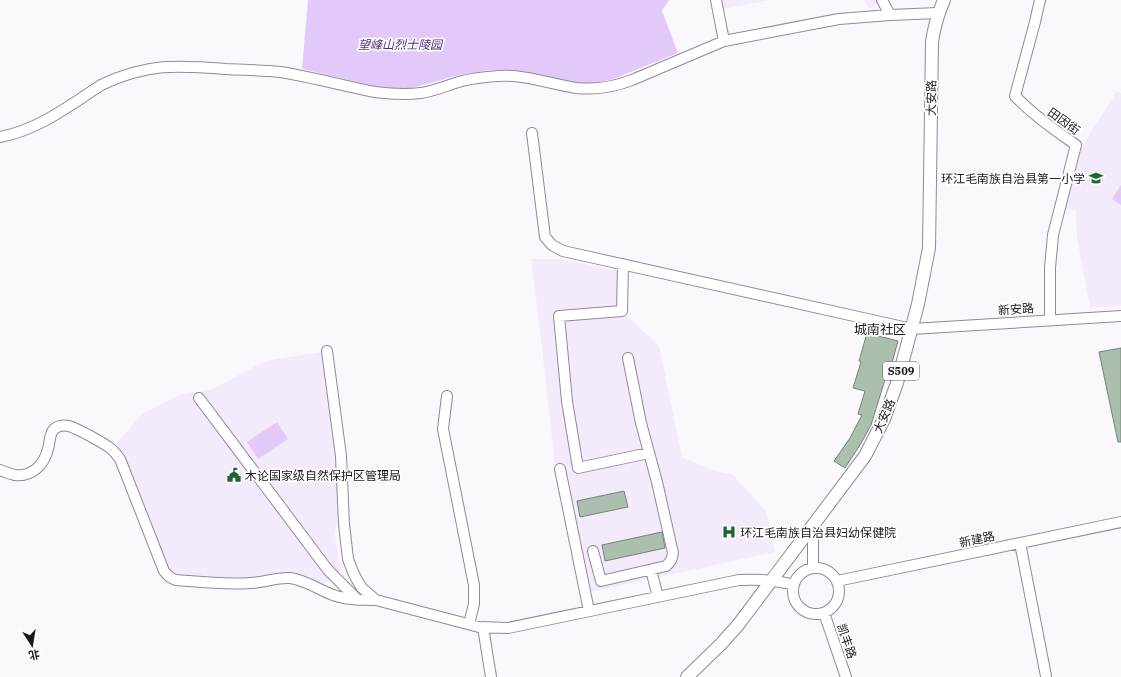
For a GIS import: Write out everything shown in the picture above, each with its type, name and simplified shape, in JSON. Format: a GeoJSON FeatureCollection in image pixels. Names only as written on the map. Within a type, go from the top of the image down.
{"type":"FeatureCollection","features":[{"type":"Feature","properties":{"kind":"main road","name":"大安路"},"geometry":{"type":"LineString","coordinates":[[687,677],[703,663],[725,639],[772,580],[865,456],[884,419],[897,383],[912,329],[929,248],[932,42],[938,13],[944,0]]}},
{"type":"Feature","properties":{"kind":"street"},"geometry":{"type":"LineString","coordinates":[[716,0],[724,41]]}},
{"type":"Feature","properties":{"kind":"street"},"geometry":{"type":"LineString","coordinates":[[882,0],[890,15]]}},
{"type":"Feature","properties":{"kind":"street","name":"田因街"},"geometry":{"type":"LineString","coordinates":[[1040,0],[1015,96],[1026,108],[1076,145],[1053,235],[1050,268],[1050,320]]}},
{"type":"Feature","properties":{"kind":"street"},"geometry":{"type":"LineString","coordinates":[[0,137],[21,132],[41,123],[101,85],[112,80],[134,72],[160,67],[189,66],[279,72],[375,92],[393,94],[421,93],[476,78],[498,76],[509,76],[577,88],[599,88],[621,84],[632,80],[724,41],[839,19],[938,13]]}},
{"type":"Feature","properties":{"kind":"street","name":"新安路"},"geometry":{"type":"LineString","coordinates":[[532,133],[545,237],[552,245],[563,251],[912,329],[1121,316]]}},
{"type":"Feature","properties":{"kind":"street"},"geometry":{"type":"LineString","coordinates":[[623,264],[622,311],[559,316],[567,401],[578,468],[649,454]]}},
{"type":"Feature","properties":{"kind":"street"},"geometry":{"type":"LineString","coordinates":[[327,351],[341,456],[344,524],[348,559],[362,588],[376,600]]}},
{"type":"Feature","properties":{"kind":"street"},"geometry":{"type":"LineString","coordinates":[[594,552],[601,581],[666,566],[671,561],[673,553],[657,482],[641,423],[628,358]]}},
{"type":"Feature","properties":{"kind":"street"},"geometry":{"type":"LineString","coordinates":[[447,396],[443,429],[474,585],[474,604],[469,624]]}},
{"type":"Feature","properties":{"kind":"street"},"geometry":{"type":"LineString","coordinates":[[199,398],[328,570],[358,600]]}},
{"type":"Feature","properties":{"kind":"street"},"geometry":{"type":"LineString","coordinates":[[0,470],[14,475],[28,474],[35,470],[41,465],[45,458],[48,450],[50,435],[54,428],[62,426],[69,427],[104,444],[120,459],[164,571],[169,577],[176,580],[239,584],[290,578],[302,581],[333,595],[358,600],[376,600],[483,627],[508,628],[740,580],[772,580],[794,585]]}},
{"type":"Feature","properties":{"kind":"street"},"geometry":{"type":"LineString","coordinates":[[560,469],[589,611]]}},
{"type":"Feature","properties":{"kind":"street","name":"新建路"},"geometry":{"type":"LineString","coordinates":[[837,581],[1121,522]]}},
{"type":"Feature","properties":{"kind":"street"},"geometry":{"type":"LineString","coordinates":[[813,526],[813,568]]}},
{"type":"Feature","properties":{"kind":"street"},"geometry":{"type":"LineString","coordinates":[[1020,543],[1046,676]]}},
{"type":"Feature","properties":{"kind":"street"},"geometry":{"type":"LineString","coordinates":[[813,568],[825,570],[834,576],[839,586],[839,598],[833,607],[824,613],[813,614],[803,611],[794,598],[794,585],[798,576],[813,568]]}},
{"type":"Feature","properties":{"kind":"street"},"geometry":{"type":"LineString","coordinates":[[651,570],[658,597]]}},
{"type":"Feature","properties":{"kind":"street","name":"凯丰路"},"geometry":{"type":"LineString","coordinates":[[824,613],[846,677]]}},
{"type":"Feature","properties":{"kind":"street"},"geometry":{"type":"LineString","coordinates":[[483,627],[492,677]]}},
{"type":"Feature","properties":{"kind":"shaded area"},"geometry":{"type":"Polygon","coordinates":[[[721,0],[771,0],[723,9],[721,0]]]}},
{"type":"Feature","properties":{"kind":"shaded area"},"geometry":{"type":"Polygon","coordinates":[[[864,0],[888,0],[869,9],[864,0]]]}},
{"type":"Feature","properties":{"kind":"shaded area","name":"环江毛南族自治县第一小学"},"geometry":{"type":"Polygon","coordinates":[[[1117,91],[1121,93],[1121,306],[1090,308],[1077,237],[1076,211],[1062,208],[1081,148],[1117,91]]]}},
{"type":"Feature","properties":{"kind":"shaded area"},"geometry":{"type":"Polygon","coordinates":[[[531,259],[560,259],[624,272],[625,314],[659,346],[682,457],[714,471],[732,474],[766,511],[775,552],[590,592],[562,465],[555,466],[531,259]]]}},
{"type":"Feature","properties":{"kind":"shaded area","name":"木论国家级自然保护区管理局"},"geometry":{"type":"Polygon","coordinates":[[[322,352],[337,449],[340,501],[335,535],[341,571],[323,585],[290,574],[240,581],[177,578],[165,566],[117,443],[142,414],[179,395],[213,389],[265,361],[322,352]]]}},
{"type":"Feature","properties":{"kind":"green space","name":"望峰山烈士陵园"},"geometry":{"type":"Polygon","coordinates":[[[308,0],[669,0],[662,11],[678,53],[613,79],[598,83],[581,83],[490,70],[459,75],[411,88],[390,89],[302,69],[308,0]]]}},
{"type":"Feature","properties":{"kind":"green space"},"geometry":{"type":"Polygon","coordinates":[[[1121,185],[1121,205],[1112,199],[1121,185]]]}},
{"type":"Feature","properties":{"kind":"green space"},"geometry":{"type":"Polygon","coordinates":[[[277,422],[288,439],[258,459],[247,442],[277,422]]]}},
{"type":"Feature","properties":{"kind":"building"},"geometry":{"type":"Polygon","coordinates":[[[867,333],[898,341],[890,370],[888,370],[871,425],[845,468],[834,461],[850,438],[862,415],[858,414],[865,391],[853,388],[861,362],[859,361],[867,333]]]}},
{"type":"Feature","properties":{"kind":"building"},"geometry":{"type":"Polygon","coordinates":[[[1121,348],[1121,442],[1118,442],[1099,352],[1121,348]]]}},
{"type":"Feature","properties":{"kind":"building"},"geometry":{"type":"Polygon","coordinates":[[[624,491],[628,507],[580,517],[577,501],[624,491]]]}},
{"type":"Feature","properties":{"kind":"building"},"geometry":{"type":"Polygon","coordinates":[[[662,532],[665,548],[605,561],[602,545],[662,532]]]}},
{"type":"Feature","properties":{"kind":"place","name":"环江毛南族自治县第一小学"},"geometry":{"type":"Point","coordinates":[1096,178]}},
{"type":"Feature","properties":{"kind":"place","name":"木论国家级自然保护区管理局"},"geometry":{"type":"Point","coordinates":[234,475]}},
{"type":"Feature","properties":{"kind":"place","name":"环江毛南族自治县妇幼保健院"},"geometry":{"type":"Point","coordinates":[729,532]}},
{"type":"Feature","properties":{"kind":"district","name":"城南社区"},"geometry":{"type":"Point","coordinates":[880,329]}}]}
